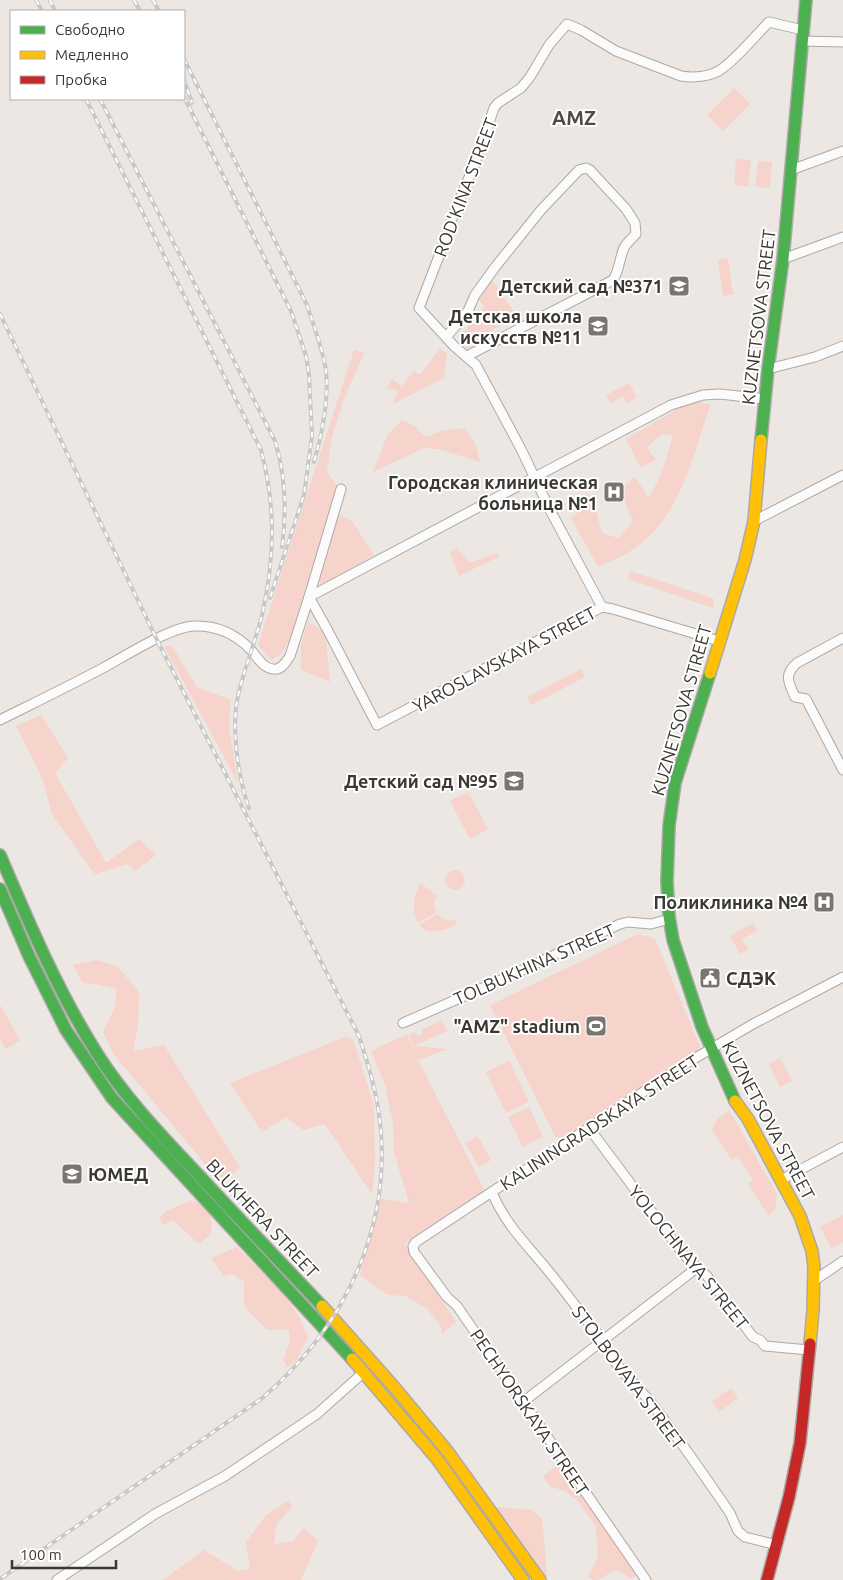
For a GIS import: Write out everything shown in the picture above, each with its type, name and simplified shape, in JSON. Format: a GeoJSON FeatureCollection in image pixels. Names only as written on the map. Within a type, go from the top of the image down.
{"type":"FeatureCollection","features":[{"type":"Feature","properties":{"kind":"main road","name":"KUZNETSOVA STREET"},"geometry":{"type":"LineString","coordinates":[[766,1580],[789,1497],[800,1443],[814,1280],[812,1251],[800,1216],[748,1119],[736,1102],[711,1049],[679,959],[669,920],[667,865],[672,795],[680,763],[745,560],[754,521],[768,369],[783,259],[806,0]]}},
{"type":"Feature","properties":{"kind":"main road","name":"BLUKHERA STREET"},"geometry":{"type":"LineString","coordinates":[[0,855],[32,930],[72,1011],[99,1056],[124,1091],[187,1163],[333,1318],[394,1386],[448,1452],[540,1580]]}},
{"type":"Feature","properties":{"kind":"main road","name":"BLUKHERA STREET"},"geometry":{"type":"LineString","coordinates":[[0,889],[29,956],[62,1022],[112,1098],[364,1372],[437,1459],[523,1580]]}},
{"type":"Feature","properties":{"kind":"street","name":"ROD'KINA STREET"},"geometry":{"type":"LineString","coordinates":[[602,607],[476,365],[454,346],[419,308],[454,213],[476,161],[494,108],[498,103],[522,88],[549,45],[567,24],[581,30],[616,51],[681,76],[690,77],[703,76],[722,69],[768,22],[803,35]]}},
{"type":"Feature","properties":{"kind":"street"},"geometry":{"type":"LineString","coordinates":[[803,35],[843,42]]}},
{"type":"Feature","properties":{"kind":"street"},"geometry":{"type":"LineString","coordinates":[[791,170],[843,151]]}},
{"type":"Feature","properties":{"kind":"street"},"geometry":{"type":"LineString","coordinates":[[446,336],[468,311],[475,295],[496,266],[542,210],[573,175],[582,168],[590,170],[626,209],[634,223],[636,234],[625,246],[618,272],[613,280],[467,356]]}},
{"type":"Feature","properties":{"kind":"street"},"geometry":{"type":"LineString","coordinates":[[783,259],[843,237]]}},
{"type":"Feature","properties":{"kind":"street"},"geometry":{"type":"LineString","coordinates":[[768,369],[815,357],[843,346]]}},
{"type":"Feature","properties":{"kind":"street"},"geometry":{"type":"LineString","coordinates":[[309,597],[671,406],[703,395],[720,394],[765,399]]}},
{"type":"Feature","properties":{"kind":"street"},"geometry":{"type":"LineString","coordinates":[[754,521],[843,474]]}},
{"type":"Feature","properties":{"kind":"street"},"geometry":{"type":"LineString","coordinates":[[0,720],[187,626],[217,628],[227,632],[250,650],[264,666],[276,670],[285,665],[290,656],[309,597],[341,489]]}},
{"type":"Feature","properties":{"kind":"street","name":"YAROSLAVSKAYA STREET"},"geometry":{"type":"LineString","coordinates":[[309,597],[377,725],[602,607],[719,641]]}},
{"type":"Feature","properties":{"kind":"street"},"geometry":{"type":"LineString","coordinates":[[843,638],[797,663],[791,668],[788,682],[795,698],[806,699],[843,770]]}},
{"type":"Feature","properties":{"kind":"street","name":"TOLBUKHINA STREET"},"geometry":{"type":"LineString","coordinates":[[403,1023],[512,975],[620,924],[628,922],[650,924],[669,920]]}},
{"type":"Feature","properties":{"kind":"street","name":"KALININGRADSKAYA STREET"},"geometry":{"type":"LineString","coordinates":[[413,1246],[416,1242],[687,1062],[753,1024],[843,977]]}},
{"type":"Feature","properties":{"kind":"street","name":"YOLOCHNAYA STREET"},"geometry":{"type":"LineString","coordinates":[[589,1128],[684,1256],[707,1276],[752,1337],[760,1340],[765,1346],[809,1350]]}},
{"type":"Feature","properties":{"kind":"street"},"geometry":{"type":"LineString","coordinates":[[781,1180],[843,1147]]}},
{"type":"Feature","properties":{"kind":"street","name":"STOLBOVAYA STREET"},"geometry":{"type":"LineString","coordinates":[[492,1192],[496,1203],[516,1232],[602,1339],[607,1351],[632,1383],[655,1408],[725,1505],[738,1531],[745,1537],[777,1545]]}},
{"type":"Feature","properties":{"kind":"street","name":"PECHYORSKAYA STREET"},"geometry":{"type":"LineString","coordinates":[[413,1246],[414,1252],[447,1297],[457,1306],[646,1580]]}},
{"type":"Feature","properties":{"kind":"street"},"geometry":{"type":"LineString","coordinates":[[814,1280],[843,1261]]}},
{"type":"Feature","properties":{"kind":"street"},"geometry":{"type":"LineString","coordinates":[[523,1402],[602,1339],[698,1268]]}},
{"type":"Feature","properties":{"kind":"street"},"geometry":{"type":"LineString","coordinates":[[57,1580],[155,1514],[225,1476],[317,1414],[364,1372]]}},
{"type":"Feature","properties":{"kind":"shaded area"},"geometry":{"type":"Polygon","coordinates":[[[734,88],[750,104],[723,131],[707,115],[734,88]]]}},
{"type":"Feature","properties":{"kind":"shaded area"},"geometry":{"type":"Polygon","coordinates":[[[736,159],[751,160],[748,187],[734,185],[736,159]]]}},
{"type":"Feature","properties":{"kind":"shaded area"},"geometry":{"type":"Polygon","coordinates":[[[758,161],[772,162],[770,188],[755,187],[758,161]]]}},
{"type":"Feature","properties":{"kind":"shaded area"},"geometry":{"type":"Polygon","coordinates":[[[728,258],[733,294],[723,296],[718,260],[728,258]]]}},
{"type":"Feature","properties":{"kind":"shaded area"},"geometry":{"type":"Polygon","coordinates":[[[492,280],[515,314],[467,349],[459,338],[484,307],[479,299],[492,280]]]}},
{"type":"Feature","properties":{"kind":"shaded area"},"geometry":{"type":"Polygon","coordinates":[[[440,349],[447,353],[444,378],[393,404],[398,391],[387,388],[392,379],[402,386],[414,371],[420,375],[440,349]]]}},
{"type":"Feature","properties":{"kind":"shaded area"},"geometry":{"type":"Polygon","coordinates":[[[354,350],[364,353],[343,401],[332,437],[327,472],[338,487],[292,636],[281,654],[271,660],[258,645],[354,350]]]}},
{"type":"Feature","properties":{"kind":"shaded area"},"geometry":{"type":"Polygon","coordinates":[[[629,383],[637,398],[627,403],[623,396],[610,403],[606,395],[629,383]]]}},
{"type":"Feature","properties":{"kind":"shaded area"},"geometry":{"type":"Polygon","coordinates":[[[693,400],[710,405],[691,465],[673,504],[648,537],[628,553],[598,567],[571,518],[579,512],[580,497],[587,493],[594,503],[602,533],[618,538],[633,522],[620,490],[635,477],[649,498],[660,475],[673,435],[662,434],[647,447],[656,460],[640,467],[626,439],[693,400]]]}},
{"type":"Feature","properties":{"kind":"shaded area"},"geometry":{"type":"Polygon","coordinates":[[[402,420],[413,425],[426,437],[442,431],[465,428],[475,443],[480,462],[439,449],[424,448],[373,472],[387,436],[402,420]]]}},
{"type":"Feature","properties":{"kind":"shaded area"},"geometry":{"type":"Polygon","coordinates":[[[339,515],[352,521],[374,555],[322,586],[318,580],[339,515]]]}},
{"type":"Feature","properties":{"kind":"shaded area"},"geometry":{"type":"Polygon","coordinates":[[[457,548],[470,563],[497,553],[500,556],[459,576],[450,552],[457,548]]]}},
{"type":"Feature","properties":{"kind":"shaded area"},"geometry":{"type":"Polygon","coordinates":[[[630,571],[714,599],[713,608],[628,579],[630,571]]]}},
{"type":"Feature","properties":{"kind":"shaded area"},"geometry":{"type":"Polygon","coordinates":[[[308,622],[325,632],[330,682],[301,670],[301,645],[308,622]]]}},
{"type":"Feature","properties":{"kind":"shaded area"},"geometry":{"type":"Polygon","coordinates":[[[164,646],[172,646],[197,687],[231,700],[229,726],[238,783],[164,646]]]}},
{"type":"Feature","properties":{"kind":"shaded area"},"geometry":{"type":"Polygon","coordinates":[[[581,669],[585,677],[531,705],[527,697],[581,669]]]}},
{"type":"Feature","properties":{"kind":"shaded area"},"geometry":{"type":"Polygon","coordinates":[[[41,715],[68,758],[55,773],[106,863],[139,839],[156,855],[135,871],[127,864],[95,874],[52,815],[43,780],[16,726],[41,715]]]}},
{"type":"Feature","properties":{"kind":"shaded area"},"geometry":{"type":"Polygon","coordinates":[[[468,792],[488,829],[470,839],[450,801],[468,792]]]}},
{"type":"Feature","properties":{"kind":"shaded area"},"geometry":{"type":"Polygon","coordinates":[[[455,870],[462,873],[465,880],[462,887],[455,890],[448,887],[445,880],[448,873],[455,870]]]}},
{"type":"Feature","properties":{"kind":"shaded area"},"geometry":{"type":"Polygon","coordinates":[[[420,883],[437,896],[434,904],[436,912],[418,923],[414,903],[420,883]]]}},
{"type":"Feature","properties":{"kind":"shaded area"},"geometry":{"type":"Polygon","coordinates":[[[437,914],[446,921],[457,920],[452,927],[434,931],[425,930],[419,925],[437,914]]]}},
{"type":"Feature","properties":{"kind":"shaded area"},"geometry":{"type":"Polygon","coordinates":[[[753,923],[757,931],[742,939],[748,950],[740,954],[730,936],[753,923]]]}},
{"type":"Feature","properties":{"kind":"shaded area","name":"\"AMZ\" stadium"},"geometry":{"type":"Polygon","coordinates":[[[638,934],[655,939],[701,1052],[565,1139],[560,1139],[555,1136],[490,1005],[638,934]]]}},
{"type":"Feature","properties":{"kind":"shaded area"},"geometry":{"type":"Polygon","coordinates":[[[96,960],[117,966],[139,992],[138,1026],[133,1051],[164,1045],[240,1168],[220,1182],[113,1053],[103,1032],[115,1007],[117,989],[83,983],[73,965],[96,960]]]}},
{"type":"Feature","properties":{"kind":"shaded area"},"geometry":{"type":"Polygon","coordinates":[[[0,1005],[20,1040],[6,1049],[0,1040],[0,1005]]]}},
{"type":"Feature","properties":{"kind":"shaded area"},"geometry":{"type":"Polygon","coordinates":[[[442,1020],[447,1031],[414,1046],[448,1049],[418,1060],[485,1191],[405,1244],[456,1322],[442,1334],[440,1324],[426,1308],[406,1296],[388,1295],[360,1275],[381,1199],[409,1203],[394,1152],[393,1124],[385,1085],[371,1051],[407,1034],[414,1047],[409,1035],[415,1032],[417,1036],[423,1034],[421,1030],[442,1020]]]}},
{"type":"Feature","properties":{"kind":"shaded area"},"geometry":{"type":"Polygon","coordinates":[[[345,1037],[353,1039],[374,1106],[375,1161],[372,1194],[325,1124],[303,1130],[286,1117],[262,1132],[230,1083],[345,1037]]]}},
{"type":"Feature","properties":{"kind":"shaded area"},"geometry":{"type":"Polygon","coordinates":[[[780,1058],[792,1081],[780,1087],[769,1064],[780,1058]]]}},
{"type":"Feature","properties":{"kind":"shaded area"},"geometry":{"type":"Polygon","coordinates":[[[509,1061],[529,1102],[506,1113],[486,1072],[509,1061]]]}},
{"type":"Feature","properties":{"kind":"shaded area"},"geometry":{"type":"Polygon","coordinates":[[[529,1107],[543,1137],[523,1147],[508,1117],[529,1107]]]}},
{"type":"Feature","properties":{"kind":"shaded area"},"geometry":{"type":"Polygon","coordinates":[[[729,1110],[777,1194],[775,1210],[768,1215],[748,1184],[753,1180],[738,1156],[732,1160],[712,1131],[717,1119],[729,1110]]]}},
{"type":"Feature","properties":{"kind":"shaded area"},"geometry":{"type":"Polygon","coordinates":[[[478,1136],[491,1160],[479,1167],[465,1143],[478,1136]]]}},
{"type":"Feature","properties":{"kind":"shaded area"},"geometry":{"type":"Polygon","coordinates":[[[190,1201],[199,1203],[210,1212],[212,1233],[199,1244],[173,1220],[162,1225],[160,1217],[168,1210],[190,1201]]]}},
{"type":"Feature","properties":{"kind":"shaded area"},"geometry":{"type":"Polygon","coordinates":[[[843,1215],[843,1242],[832,1249],[820,1227],[843,1215]]]}},
{"type":"Feature","properties":{"kind":"shaded area"},"geometry":{"type":"Polygon","coordinates":[[[237,1247],[277,1288],[303,1324],[308,1337],[296,1361],[287,1367],[283,1360],[290,1341],[289,1330],[267,1330],[244,1306],[244,1282],[232,1274],[224,1276],[211,1258],[237,1247]]]}},
{"type":"Feature","properties":{"kind":"shaded area"},"geometry":{"type":"Polygon","coordinates":[[[731,1388],[738,1398],[719,1412],[712,1402],[731,1388]]]}},
{"type":"Feature","properties":{"kind":"shaded area"},"geometry":{"type":"Polygon","coordinates":[[[560,1463],[638,1573],[632,1579],[615,1570],[598,1580],[593,1580],[588,1576],[598,1558],[596,1526],[576,1499],[563,1490],[551,1487],[543,1477],[560,1463]]]}},
{"type":"Feature","properties":{"kind":"shaded area"},"geometry":{"type":"Polygon","coordinates":[[[288,1501],[293,1506],[276,1525],[274,1544],[293,1541],[304,1528],[318,1541],[301,1580],[163,1580],[204,1550],[238,1571],[250,1569],[246,1542],[266,1515],[288,1501]]]}},
{"type":"Feature","properties":{"kind":"shaded area"},"geometry":{"type":"Polygon","coordinates":[[[496,1507],[532,1510],[541,1518],[547,1576],[545,1578],[496,1507]]]}},
{"type":"Feature","properties":{"kind":"railway"},"geometry":{"type":"LineString","coordinates":[[36,0],[41,10]]}},
{"type":"Feature","properties":{"kind":"railway"},"geometry":{"type":"LineString","coordinates":[[50,0],[55,10]]}},
{"type":"Feature","properties":{"kind":"railway"},"geometry":{"type":"LineString","coordinates":[[134,0],[139,10]]}},
{"type":"Feature","properties":{"kind":"railway"},"geometry":{"type":"LineString","coordinates":[[153,0],[158,10]]}},
{"type":"Feature","properties":{"kind":"railway"},"geometry":{"type":"LineString","coordinates":[[185,61],[306,303],[317,336],[326,370],[327,393],[322,428],[314,462]]}},
{"type":"Feature","properties":{"kind":"railway"},"geometry":{"type":"LineString","coordinates":[[185,82],[192,103]]}},
{"type":"Feature","properties":{"kind":"railway"},"geometry":{"type":"LineString","coordinates":[[185,99],[291,311],[306,356],[309,375],[312,436],[304,495],[270,598]]}},
{"type":"Feature","properties":{"kind":"railway"},"geometry":{"type":"LineString","coordinates":[[86,100],[261,450],[266,471],[272,532],[269,573],[262,615],[238,696],[235,722],[239,768],[249,808]]}},
{"type":"Feature","properties":{"kind":"railway"},"geometry":{"type":"LineString","coordinates":[[101,100],[275,441],[279,454],[284,494],[285,520],[282,547]]}},
{"type":"Feature","properties":{"kind":"railway"},"geometry":{"type":"LineString","coordinates":[[0,314],[157,640],[359,1036],[377,1102],[382,1145],[380,1187],[372,1227],[360,1266],[341,1303],[319,1338],[292,1370],[261,1399],[0,1579]]}},
{"type":"Feature","properties":{"kind":"traffic: fast"},"geometry":{"type":"LineString","coordinates":[[761,440],[768,369],[783,259],[806,0]]}},
{"type":"Feature","properties":{"kind":"traffic: fast"},"geometry":{"type":"LineString","coordinates":[[710,673],[675,783],[669,826],[667,881],[669,916],[673,940],[702,1027],[735,1101]]}},
{"type":"Feature","properties":{"kind":"traffic: fast"},"geometry":{"type":"LineString","coordinates":[[0,855],[33,932],[70,1007],[98,1055],[122,1089],[163,1137],[322,1306]]}},
{"type":"Feature","properties":{"kind":"traffic: fast"},"geometry":{"type":"LineString","coordinates":[[0,889],[29,956],[66,1030],[112,1098],[352,1359]]}},
{"type":"Feature","properties":{"kind":"traffic: slow"},"geometry":{"type":"LineString","coordinates":[[710,673],[745,560],[754,521],[761,440]]}},
{"type":"Feature","properties":{"kind":"traffic: slow"},"geometry":{"type":"LineString","coordinates":[[735,1101],[748,1119],[800,1216],[812,1251],[814,1267],[810,1344]]}},
{"type":"Feature","properties":{"kind":"traffic: slow"},"geometry":{"type":"LineString","coordinates":[[322,1306],[394,1387],[448,1452],[540,1580]]}},
{"type":"Feature","properties":{"kind":"traffic: slow"},"geometry":{"type":"LineString","coordinates":[[352,1359],[437,1459],[523,1580]]}},
{"type":"Feature","properties":{"kind":"traffic: jam"},"geometry":{"type":"LineString","coordinates":[[767,1580],[789,1497],[800,1443],[810,1344]]}},
{"type":"Feature","properties":{"kind":"place","name":"Детский сад №371"},"geometry":{"type":"Point","coordinates":[679,286]}},
{"type":"Feature","properties":{"kind":"place","name":"Детская школа искусств №11"},"geometry":{"type":"Point","coordinates":[598,326]}},
{"type":"Feature","properties":{"kind":"place","name":"Городская клиническая больница №1"},"geometry":{"type":"Point","coordinates":[614,492]}},
{"type":"Feature","properties":{"kind":"place","name":"Детский сад №95"},"geometry":{"type":"Point","coordinates":[514,781]}},
{"type":"Feature","properties":{"kind":"place","name":"Поликлиника №4"},"geometry":{"type":"Point","coordinates":[824,902]}},
{"type":"Feature","properties":{"kind":"place","name":"СДЭК"},"geometry":{"type":"Point","coordinates":[710,978]}},
{"type":"Feature","properties":{"kind":"place","name":"\"AMZ\" stadium"},"geometry":{"type":"Point","coordinates":[596,1026]}},
{"type":"Feature","properties":{"kind":"place","name":"ЮМЕД"},"geometry":{"type":"Point","coordinates":[72,1174]}},
{"type":"Feature","properties":{"kind":"district","name":"AMZ"},"geometry":{"type":"Point","coordinates":[574,117]}}]}
